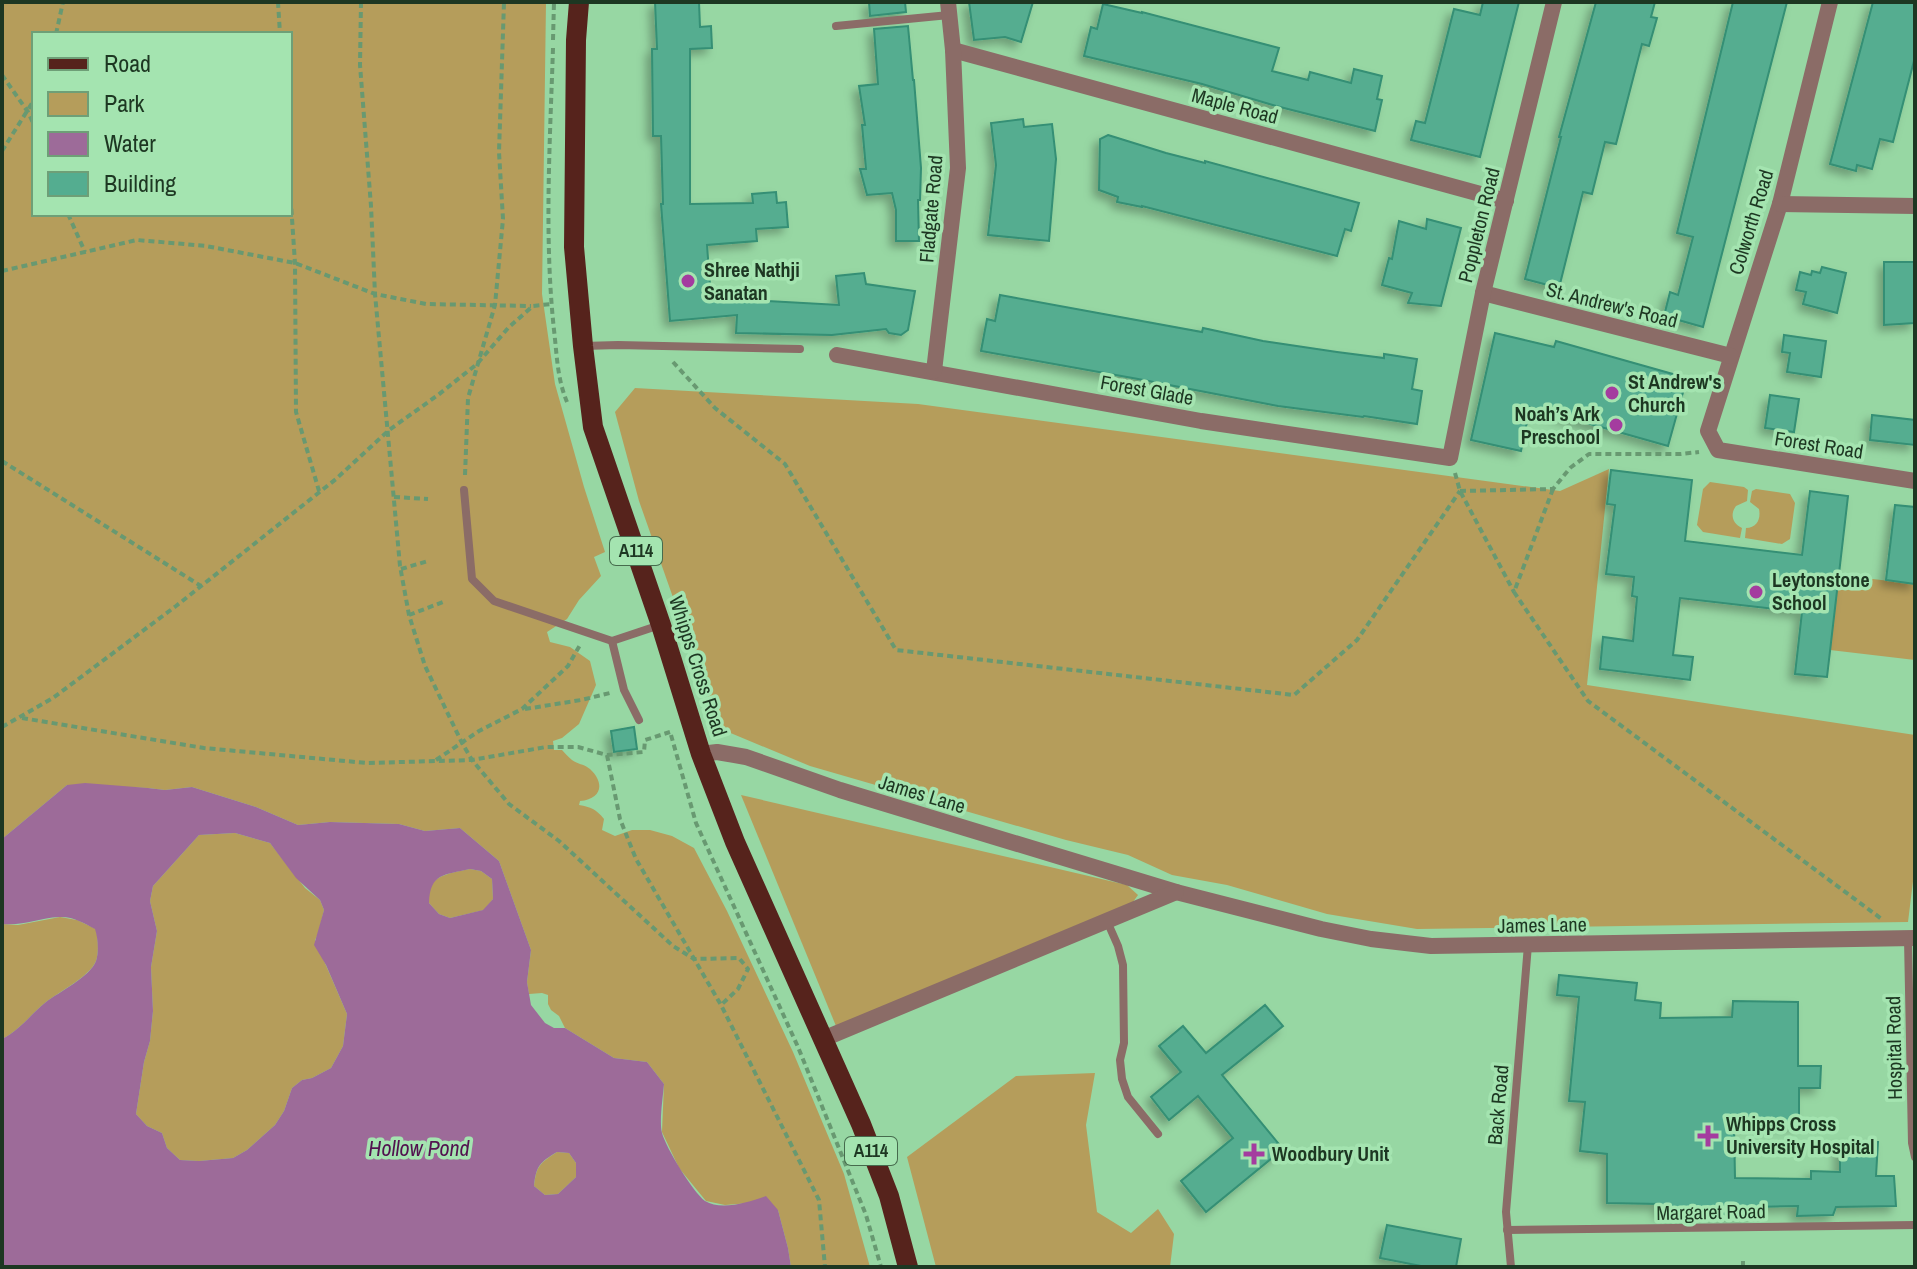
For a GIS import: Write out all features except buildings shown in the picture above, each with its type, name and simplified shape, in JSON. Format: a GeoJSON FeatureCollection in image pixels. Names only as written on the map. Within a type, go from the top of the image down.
{"type":"FeatureCollection","features":[{"type":"Feature","properties":{"kind":"main road","name":"Whipps Cross Road"},"geometry":{"type":"LineString","coordinates":[[579,2],[574,247],[593,427],[661,625],[701,754],[735,842],[861,1124],[889,1196],[908,1267]]}},
{"type":"Feature","properties":{"kind":"street","name":"Poppleton Road"},"geometry":{"type":"LineString","coordinates":[[1450,458],[1483,293],[1554,2]]}},
{"type":"Feature","properties":{"kind":"street","name":"Colworth Road"},"geometry":{"type":"LineString","coordinates":[[1718,450],[1708,431],[1780,204],[1830,2]]}},
{"type":"Feature","properties":{"kind":"street","name":"Fladgate Road"},"geometry":{"type":"LineString","coordinates":[[934,371],[958,168],[949,8]]}},
{"type":"Feature","properties":{"kind":"street","name":"Maple Road"},"geometry":{"type":"LineString","coordinates":[[953,50],[1506,201]]}},
{"type":"Feature","properties":{"kind":"street"},"geometry":{"type":"LineString","coordinates":[[1780,204],[1915,206]]}},
{"type":"Feature","properties":{"kind":"street","name":"St. Andrew's Road"},"geometry":{"type":"LineString","coordinates":[[1483,293],[1731,356]]}},
{"type":"Feature","properties":{"kind":"street","name":"Forest Glade"},"geometry":{"type":"LineString","coordinates":[[837,355],[1201,421],[1450,458]]}},
{"type":"Feature","properties":{"kind":"street","name":"Forest Road"},"geometry":{"type":"LineString","coordinates":[[1718,450],[1915,481]]}},
{"type":"Feature","properties":{"kind":"street","name":"James Lane"},"geometry":{"type":"LineString","coordinates":[[701,754],[717,752],[746,757],[840,790],[1176,892],[1371,939],[1431,946],[1911,938]]}},
{"type":"Feature","properties":{"kind":"street"},"geometry":{"type":"LineString","coordinates":[[823,1039],[1176,892]]}},
{"type":"Feature","properties":{"kind":"lane"},"geometry":{"type":"LineString","coordinates":[[836,26],[949,8]]}},
{"type":"Feature","properties":{"kind":"lane"},"geometry":{"type":"LineString","coordinates":[[583,346],[800,349]]}},
{"type":"Feature","properties":{"kind":"lane"},"geometry":{"type":"LineString","coordinates":[[464,490],[472,579],[494,601],[612,641],[661,625]]}},
{"type":"Feature","properties":{"kind":"lane"},"geometry":{"type":"LineString","coordinates":[[612,641],[624,690],[639,720]]}},
{"type":"Feature","properties":{"kind":"lane"},"geometry":{"type":"LineString","coordinates":[[1106,920],[1123,965],[1122,1079],[1128,1097],[1158,1134]]}},
{"type":"Feature","properties":{"kind":"lane","name":"Hospital Road"},"geometry":{"type":"LineString","coordinates":[[1911,938],[1912,1143],[1915,1157]]}},
{"type":"Feature","properties":{"kind":"lane","name":"Back Road"},"geometry":{"type":"LineString","coordinates":[[1511,1267],[1506,1212],[1528,945]]}},
{"type":"Feature","properties":{"kind":"lane","name":"Margaret Road"},"geometry":{"type":"LineString","coordinates":[[1507,1230],[1915,1225]]}},
{"type":"Feature","properties":{"kind":"path"},"geometry":{"type":"LineString","coordinates":[[56,32],[63,2]]}},
{"type":"Feature","properties":{"kind":"path"},"geometry":{"type":"LineString","coordinates":[[278,2],[280,32]]}},
{"type":"Feature","properties":{"kind":"path"},"geometry":{"type":"LineString","coordinates":[[361,2],[360,65],[375,294],[394,497],[409,615],[425,666],[472,760],[509,804],[559,841],[673,946],[694,959],[739,958],[748,969],[738,989],[721,1005]]}},
{"type":"Feature","properties":{"kind":"path"},"geometry":{"type":"LineString","coordinates":[[464,490],[468,398],[495,305],[503,219],[499,152],[504,2]]}},
{"type":"Feature","properties":{"kind":"path"},"geometry":{"type":"LineString","coordinates":[[2,75],[32,121]]}},
{"type":"Feature","properties":{"kind":"path"},"geometry":{"type":"LineString","coordinates":[[2,151],[32,104]]}},
{"type":"Feature","properties":{"kind":"path"},"geometry":{"type":"LineString","coordinates":[[69,216],[85,252]]}},
{"type":"Feature","properties":{"kind":"path"},"geometry":{"type":"LineString","coordinates":[[292,216],[296,412],[319,491]]}},
{"type":"Feature","properties":{"kind":"path"},"geometry":{"type":"LineString","coordinates":[[2,271],[137,240],[206,246],[295,263],[375,294],[426,304],[551,304]]}},
{"type":"Feature","properties":{"kind":"path"},"geometry":{"type":"LineString","coordinates":[[2,727],[53,698],[336,479],[389,430],[477,364],[509,327],[533,306]]}},
{"type":"Feature","properties":{"kind":"path"},"geometry":{"type":"LineString","coordinates":[[660,346],[715,408],[785,464],[896,650],[1294,695],[1357,640],[1460,491]]}},
{"type":"Feature","properties":{"kind":"path"},"geometry":{"type":"LineString","coordinates":[[1514,592],[1553,489],[1570,468],[1589,454],[1681,454],[1718,450]]}},
{"type":"Feature","properties":{"kind":"path"},"geometry":{"type":"LineString","coordinates":[[2,461],[201,586]]}},
{"type":"Feature","properties":{"kind":"path"},"geometry":{"type":"LineString","coordinates":[[1460,491],[1553,489]]}},
{"type":"Feature","properties":{"kind":"path"},"geometry":{"type":"LineString","coordinates":[[1460,491],[1514,592],[1588,701],[1911,938]]}},
{"type":"Feature","properties":{"kind":"path"},"geometry":{"type":"LineString","coordinates":[[394,497],[428,499]]}},
{"type":"Feature","properties":{"kind":"path"},"geometry":{"type":"LineString","coordinates":[[401,569],[428,561]]}},
{"type":"Feature","properties":{"kind":"path"},"geometry":{"type":"LineString","coordinates":[[409,615],[443,602]]}},
{"type":"Feature","properties":{"kind":"path"},"geometry":{"type":"LineString","coordinates":[[436,761],[479,731],[522,709],[568,666],[586,632]]}},
{"type":"Feature","properties":{"kind":"path"},"geometry":{"type":"LineString","coordinates":[[522,709],[624,690]]}},
{"type":"Feature","properties":{"kind":"path"},"geometry":{"type":"LineString","coordinates":[[19,717],[204,748],[367,763],[472,760],[546,747],[578,747],[607,755],[644,752],[645,740],[670,732]]}},
{"type":"Feature","properties":{"kind":"path"},"geometry":{"type":"LineString","coordinates":[[673,743],[696,823],[798,1047],[866,1215],[881,1267]]}},
{"type":"Feature","properties":{"kind":"path"},"geometry":{"type":"LineString","coordinates":[[607,755],[620,819],[636,859],[721,1005],[819,1200],[825,1267]]}},
{"type":"Feature","properties":{"kind":"green space"},"geometry":{"type":"Polygon","coordinates":[[[2,2],[546,2],[542,294],[555,384],[605,552],[594,557],[601,576],[567,619],[547,632],[550,642],[570,647],[590,661],[596,685],[579,724],[562,738],[553,741],[554,750],[562,750],[595,774],[599,785],[597,794],[580,801],[579,805],[593,809],[604,819],[602,830],[615,836],[632,830],[650,830],[672,836],[694,848],[793,1052],[844,1174],[870,1267],[791,1267],[778,1210],[749,1203],[725,1205],[706,1201],[679,1168],[662,1132],[664,1084],[647,1062],[614,1058],[565,1028],[559,1016],[551,1010],[548,995],[529,994],[527,982],[531,950],[499,861],[460,828],[425,831],[399,824],[330,822],[298,825],[256,807],[192,787],[165,790],[67,785],[2,839],[2,2]]]}},
{"type":"Feature","properties":{"kind":"green space"},"geometry":{"type":"Polygon","coordinates":[[[635,388],[918,404],[1560,491],[1609,469],[1587,685],[1915,735],[1915,865],[1908,922],[1417,929],[1327,914],[1227,885],[1172,875],[1128,855],[810,766],[721,729],[639,501],[615,412],[635,388]]]}},
{"type":"Feature","properties":{"kind":"green space"},"geometry":{"type":"Polygon","coordinates":[[[1710,482],[1748,490],[1747,501],[1736,506],[1733,512],[1734,521],[1742,528],[1740,538],[1703,532],[1697,525],[1703,489],[1710,482]]]}},
{"type":"Feature","properties":{"kind":"green space"},"geometry":{"type":"Polygon","coordinates":[[[1752,491],[1790,494],[1795,503],[1790,539],[1782,544],[1745,538],[1746,528],[1755,525],[1759,519],[1759,509],[1750,502],[1752,491]]]}},
{"type":"Feature","properties":{"kind":"green space"},"geometry":{"type":"Polygon","coordinates":[[[1839,575],[1915,584],[1915,660],[1830,650],[1839,575]]]}},
{"type":"Feature","properties":{"kind":"green space"},"geometry":{"type":"Polygon","coordinates":[[[741,795],[1127,885],[1138,895],[1133,902],[836,1026],[741,795]]]}},
{"type":"Feature","properties":{"kind":"green space"},"geometry":{"type":"Polygon","coordinates":[[[235,833],[270,843],[305,888],[320,900],[324,910],[315,940],[347,1014],[343,1046],[331,1068],[302,1080],[292,1088],[275,1125],[247,1150],[233,1158],[180,1160],[167,1148],[162,1133],[147,1126],[136,1114],[153,1011],[151,967],[157,931],[150,901],[153,886],[199,835],[235,833]]]}},
{"type":"Feature","properties":{"kind":"green space"},"geometry":{"type":"Polygon","coordinates":[[[470,869],[481,871],[492,879],[493,899],[484,910],[450,918],[439,914],[429,903],[431,885],[446,875],[470,869]]]}},
{"type":"Feature","properties":{"kind":"green space"},"geometry":{"type":"Polygon","coordinates":[[[60,917],[77,920],[96,929],[96,961],[81,978],[2,1039],[2,924],[18,925],[60,917]]]}},
{"type":"Feature","properties":{"kind":"green space"},"geometry":{"type":"Polygon","coordinates":[[[1095,1073],[1086,1125],[1097,1212],[1131,1233],[1158,1209],[1174,1234],[1170,1267],[936,1267],[907,1157],[1016,1076],[1095,1073]]]}},
{"type":"Feature","properties":{"kind":"green space"},"geometry":{"type":"Polygon","coordinates":[[[557,1152],[569,1153],[576,1163],[576,1177],[558,1194],[545,1195],[534,1186],[536,1174],[543,1162],[557,1152]]]}},
{"type":"Feature","properties":{"kind":"water","name":"Hollow Pond"},"geometry":{"type":"Polygon","coordinates":[[[85,783],[165,790],[192,787],[256,807],[298,825],[330,822],[399,824],[425,831],[460,828],[499,861],[531,950],[527,982],[531,1005],[545,1023],[554,1028],[565,1028],[614,1058],[647,1062],[664,1084],[662,1133],[687,1179],[705,1201],[712,1204],[736,1204],[766,1196],[778,1210],[791,1267],[2,1267],[2,1039],[87,973],[96,961],[98,949],[95,929],[73,919],[59,917],[2,924],[2,839],[67,785],[85,783]],[[235,833],[199,835],[153,886],[150,901],[157,931],[151,967],[153,1011],[136,1114],[147,1126],[162,1133],[167,1148],[180,1160],[199,1161],[233,1158],[275,1125],[292,1088],[302,1080],[331,1068],[343,1046],[347,1014],[314,945],[324,910],[320,900],[296,878],[270,843],[235,833]],[[470,869],[446,874],[432,886],[429,903],[439,914],[450,918],[483,910],[493,899],[492,879],[481,871],[470,869]],[[557,1152],[543,1162],[534,1186],[545,1195],[558,1194],[576,1177],[576,1163],[569,1153],[557,1152]]]}},
{"type":"Feature","properties":{"kind":"place","name":"Shree Nathji Sanatan"},"geometry":{"type":"Point","coordinates":[688,281]}},
{"type":"Feature","properties":{"kind":"place","name":"St Andrew's Church"},"geometry":{"type":"Point","coordinates":[1612,393]}},
{"type":"Feature","properties":{"kind":"place","name":"Noah’s Ark Preschool"},"geometry":{"type":"Point","coordinates":[1616,425]}},
{"type":"Feature","properties":{"kind":"place","name":"Leytonstone School"},"geometry":{"type":"Point","coordinates":[1756,592]}},
{"type":"Feature","properties":{"kind":"place","name":"Whipps Cross University Hospital"},"geometry":{"type":"Point","coordinates":[1708,1136]}},
{"type":"Feature","properties":{"kind":"place","name":"Woodbury Unit"},"geometry":{"type":"Point","coordinates":[1254,1154]}}]}
